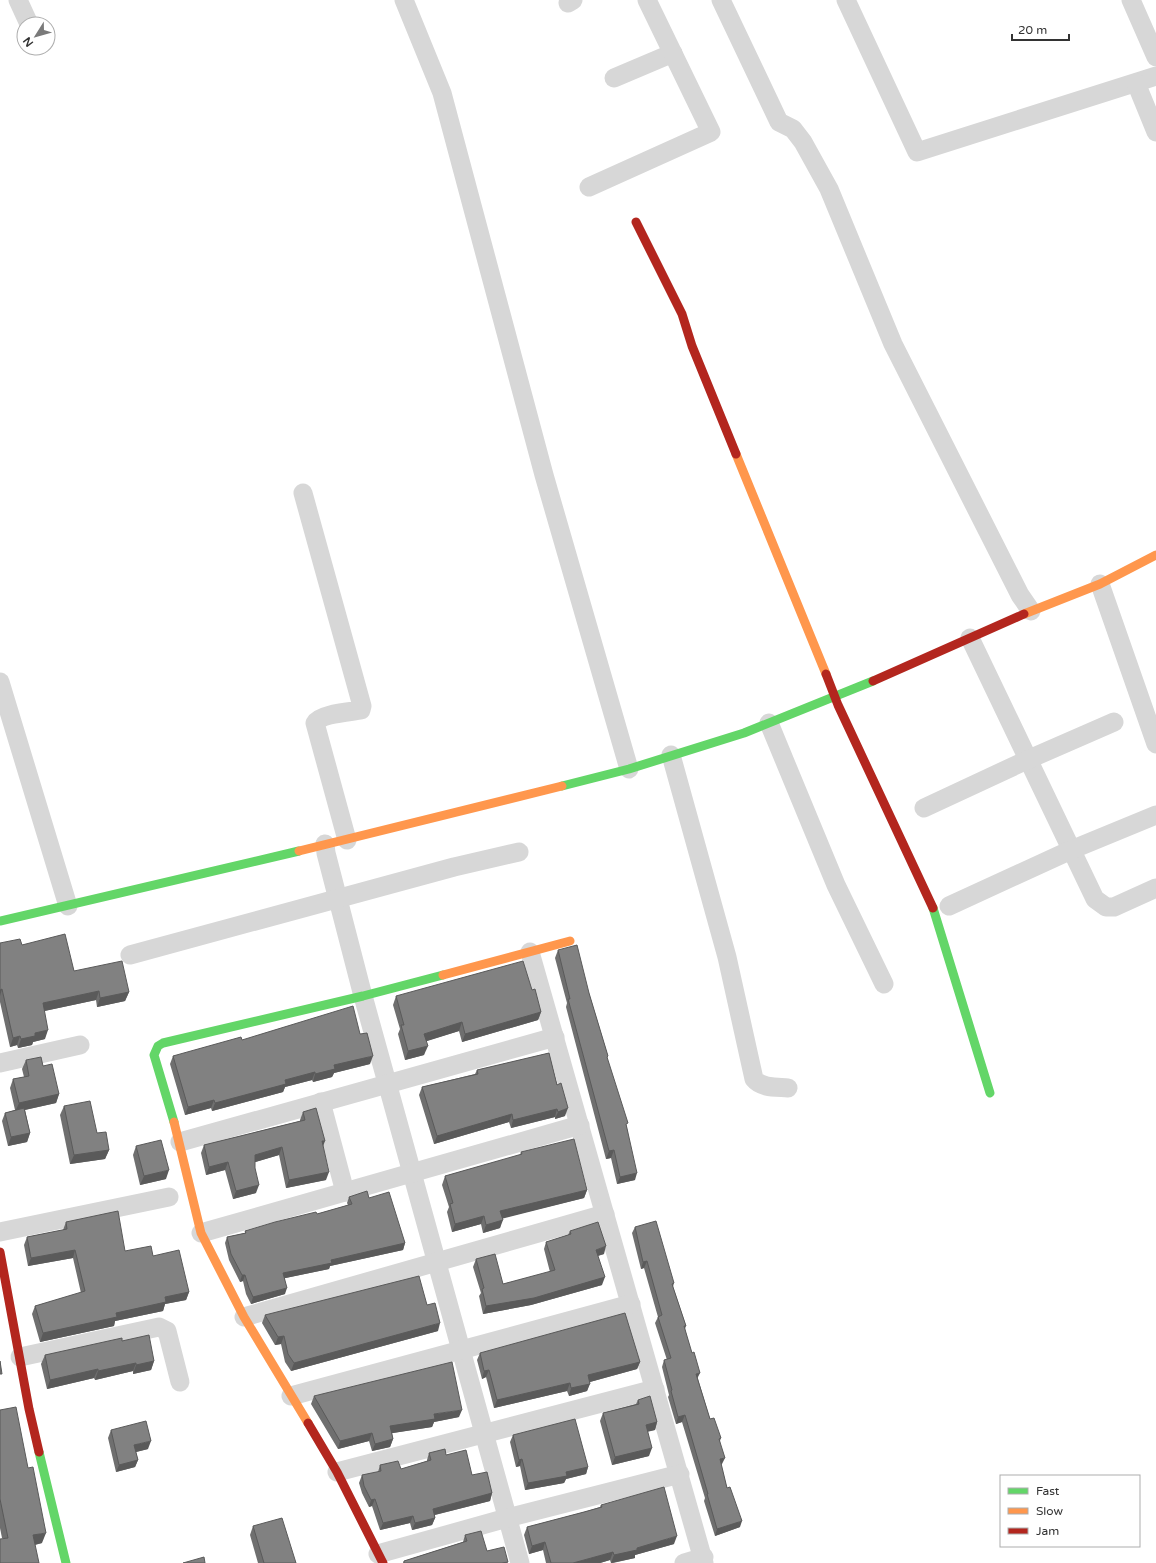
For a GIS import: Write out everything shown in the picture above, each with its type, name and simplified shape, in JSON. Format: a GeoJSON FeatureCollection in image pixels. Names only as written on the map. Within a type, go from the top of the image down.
{"type":"FeatureCollection","features":[{"type":"Feature","properties":{"kind":"street"},"geometry":{"type":"LineString","coordinates":[[18,0],[25,16]]}},
{"type":"Feature","properties":{"kind":"street"},"geometry":{"type":"LineString","coordinates":[[404,0],[442,93],[544,475],[626,758]]}},
{"type":"Feature","properties":{"kind":"street"},"geometry":{"type":"LineString","coordinates":[[589,187],[711,132],[647,0]]}},
{"type":"Feature","properties":{"kind":"street"},"geometry":{"type":"LineString","coordinates":[[721,0],[779,122],[792,129],[803,142],[829,189],[894,344],[1025,603]]}},
{"type":"Feature","properties":{"kind":"street"},"geometry":{"type":"LineString","coordinates":[[846,0],[917,152],[1156,76]]}},
{"type":"Feature","properties":{"kind":"street"},"geometry":{"type":"LineString","coordinates":[[1130,0],[1156,57]]}},
{"type":"Feature","properties":{"kind":"street"},"geometry":{"type":"LineString","coordinates":[[614,78],[673,54]]}},
{"type":"Feature","properties":{"kind":"street"},"geometry":{"type":"LineString","coordinates":[[1136,83],[1156,132]]}},
{"type":"Feature","properties":{"kind":"street"},"geometry":{"type":"LineString","coordinates":[[636,222],[682,314],[692,346],[844,720],[932,906],[990,1093]]}},
{"type":"Feature","properties":{"kind":"street"},"geometry":{"type":"LineString","coordinates":[[303,493],[362,706],[361,710],[327,716],[317,719],[315,723],[347,840]]}},
{"type":"Feature","properties":{"kind":"street"},"geometry":{"type":"LineString","coordinates":[[0,920],[325,849],[347,840],[626,758],[676,769],[775,736],[835,697],[970,638],[1025,603],[1100,584],[1156,555]]}},
{"type":"Feature","properties":{"kind":"street"},"geometry":{"type":"LineString","coordinates":[[1100,584],[1156,744]]}},
{"type":"Feature","properties":{"kind":"street"},"geometry":{"type":"LineString","coordinates":[[970,638],[1027,760],[1095,899],[1106,907],[1114,907],[1156,888]]}},
{"type":"Feature","properties":{"kind":"street"},"geometry":{"type":"LineString","coordinates":[[0,682],[68,906]]}},
{"type":"Feature","properties":{"kind":"street"},"geometry":{"type":"LineString","coordinates":[[924,808],[1027,760],[1114,722]]}},
{"type":"Feature","properties":{"kind":"street"},"geometry":{"type":"LineString","coordinates":[[775,736],[836,885],[884,984]]}},
{"type":"Feature","properties":{"kind":"street"},"geometry":{"type":"LineString","coordinates":[[676,769],[727,957],[754,1078],[758,1083],[764,1086],[788,1088]]}},
{"type":"Feature","properties":{"kind":"street"},"geometry":{"type":"LineString","coordinates":[[948,906],[1071,850],[1156,815]]}},
{"type":"Feature","properties":{"kind":"street"},"geometry":{"type":"LineString","coordinates":[[325,849],[411,1173],[520,1563]]}},
{"type":"Feature","properties":{"kind":"street"},"geometry":{"type":"LineString","coordinates":[[130,955],[454,867],[519,852]]}},
{"type":"Feature","properties":{"kind":"street"},"geometry":{"type":"LineString","coordinates":[[570,940],[363,996],[163,1043],[158,1046],[154,1055],[180,1142],[201,1233],[244,1317],[337,1472],[381,1559],[507,1518],[680,1474]]}},
{"type":"Feature","properties":{"kind":"street"},"geometry":{"type":"LineString","coordinates":[[530,952],[704,1560],[684,1563]]}},
{"type":"Feature","properties":{"kind":"street"},"geometry":{"type":"LineString","coordinates":[[180,1142],[555,1037]]}},
{"type":"Feature","properties":{"kind":"street"},"geometry":{"type":"LineString","coordinates":[[0,1062],[80,1045]]}},
{"type":"Feature","properties":{"kind":"street"},"geometry":{"type":"LineString","coordinates":[[321,1102],[345,1192]]}},
{"type":"Feature","properties":{"kind":"street"},"geometry":{"type":"LineString","coordinates":[[201,1233],[580,1125]]}},
{"type":"Feature","properties":{"kind":"street"},"geometry":{"type":"LineString","coordinates":[[0,1232],[169,1197]]}},
{"type":"Feature","properties":{"kind":"street"},"geometry":{"type":"LineString","coordinates":[[244,1317],[605,1214]]}},
{"type":"Feature","properties":{"kind":"street"},"geometry":{"type":"LineString","coordinates":[[0,1252],[29,1409],[66,1563]]}},
{"type":"Feature","properties":{"kind":"street"},"geometry":{"type":"LineString","coordinates":[[291,1396],[631,1304]]}},
{"type":"Feature","properties":{"kind":"street"},"geometry":{"type":"LineString","coordinates":[[20,1357],[159,1327],[167,1331],[180,1382]]}},
{"type":"Feature","properties":{"kind":"street"},"geometry":{"type":"LineString","coordinates":[[337,1472],[655,1389]]}},
{"type":"Feature","properties":{"kind":"building"},"geometry":{"type":"Polygon","coordinates":[[[65,934],[74,971],[122,961],[129,992],[100,998],[99,991],[43,1003],[48,1030],[35,1033],[35,1036],[21,1039],[20,1036],[13,1038],[2,989],[0,990],[0,943],[20,939],[22,945],[65,934]]]}},
{"type":"Feature","properties":{"kind":"building"},"geometry":{"type":"Polygon","coordinates":[[[577,945],[589,993],[608,1056],[607,1057],[628,1123],[626,1124],[637,1173],[620,1177],[614,1150],[609,1151],[568,999],[570,999],[558,950],[577,945]]]}},
{"type":"Feature","properties":{"kind":"building"},"geometry":{"type":"Polygon","coordinates":[[[523,961],[532,990],[535,989],[541,1012],[465,1034],[462,1022],[424,1034],[428,1046],[408,1051],[401,1025],[404,1025],[396,996],[523,961]]]}},
{"type":"Feature","properties":{"kind":"building"},"geometry":{"type":"Polygon","coordinates":[[[353,1006],[360,1034],[367,1033],[373,1056],[334,1065],[335,1069],[315,1074],[315,1072],[285,1080],[286,1084],[215,1103],[214,1100],[188,1107],[173,1056],[241,1037],[242,1040],[353,1006]]]}},
{"type":"Feature","properties":{"kind":"building"},"geometry":{"type":"Polygon","coordinates":[[[549,1053],[557,1085],[561,1083],[568,1108],[558,1112],[557,1109],[513,1120],[512,1114],[437,1136],[422,1087],[478,1074],[477,1070],[549,1053]]]}},
{"type":"Feature","properties":{"kind":"building"},"geometry":{"type":"Polygon","coordinates":[[[41,1057],[43,1066],[52,1064],[59,1094],[19,1103],[13,1079],[29,1076],[26,1060],[41,1057]]]}},
{"type":"Feature","properties":{"kind":"building"},"geometry":{"type":"Polygon","coordinates":[[[90,1101],[97,1133],[106,1132],[109,1150],[74,1155],[64,1106],[90,1101]]]}},
{"type":"Feature","properties":{"kind":"building"},"geometry":{"type":"Polygon","coordinates":[[[24,1108],[30,1133],[11,1137],[5,1113],[24,1108]]]}},
{"type":"Feature","properties":{"kind":"building"},"geometry":{"type":"Polygon","coordinates":[[[316,1108],[325,1141],[322,1141],[329,1172],[289,1180],[282,1147],[255,1155],[255,1168],[259,1185],[236,1191],[228,1162],[209,1167],[204,1145],[305,1120],[303,1112],[316,1108]]]}},
{"type":"Feature","properties":{"kind":"building"},"geometry":{"type":"Polygon","coordinates":[[[574,1139],[587,1190],[500,1211],[503,1220],[486,1225],[484,1216],[455,1224],[450,1204],[453,1203],[445,1176],[522,1154],[521,1152],[574,1139]]]}},
{"type":"Feature","properties":{"kind":"building"},"geometry":{"type":"Polygon","coordinates":[[[161,1140],[169,1170],[144,1176],[136,1146],[161,1140]]]}},
{"type":"Feature","properties":{"kind":"building"},"geometry":{"type":"Polygon","coordinates":[[[367,1191],[369,1198],[389,1192],[405,1243],[331,1260],[332,1263],[283,1273],[287,1288],[253,1297],[245,1275],[242,1275],[231,1254],[227,1237],[246,1233],[245,1231],[275,1222],[316,1212],[317,1214],[352,1204],[349,1197],[367,1191]]]}},
{"type":"Feature","properties":{"kind":"building"},"geometry":{"type":"Polygon","coordinates":[[[118,1211],[125,1251],[151,1246],[153,1256],[179,1250],[189,1292],[165,1297],[166,1302],[116,1313],[117,1317],[43,1333],[35,1306],[85,1291],[75,1250],[31,1258],[27,1237],[67,1229],[66,1222],[118,1211]]]}},
{"type":"Feature","properties":{"kind":"building"},"geometry":{"type":"Polygon","coordinates":[[[656,1221],[674,1283],[672,1284],[686,1326],[684,1326],[700,1373],[696,1374],[710,1419],[714,1418],[721,1438],[719,1439],[725,1458],[720,1459],[727,1488],[730,1487],[742,1521],[717,1529],[685,1415],[678,1417],[664,1360],[671,1358],[658,1317],[662,1315],[647,1261],[643,1262],[635,1227],[656,1221]]]}},
{"type":"Feature","properties":{"kind":"building"},"geometry":{"type":"Polygon","coordinates":[[[598,1222],[606,1246],[596,1250],[605,1277],[534,1298],[486,1306],[482,1289],[484,1288],[476,1259],[495,1254],[503,1284],[555,1270],[546,1242],[571,1234],[570,1231],[598,1222]]]}},
{"type":"Feature","properties":{"kind":"building"},"geometry":{"type":"Polygon","coordinates":[[[419,1276],[427,1305],[435,1303],[440,1323],[294,1363],[288,1354],[284,1336],[278,1337],[265,1315],[419,1276]]]}},
{"type":"Feature","properties":{"kind":"building"},"geometry":{"type":"Polygon","coordinates":[[[625,1313],[640,1362],[588,1375],[590,1384],[571,1388],[570,1383],[497,1400],[489,1370],[484,1371],[480,1353],[625,1313]]]}},
{"type":"Feature","properties":{"kind":"building"},"geometry":{"type":"Polygon","coordinates":[[[149,1335],[154,1361],[98,1371],[98,1369],[50,1380],[45,1355],[122,1338],[122,1341],[149,1335]]]}},
{"type":"Feature","properties":{"kind":"building"},"geometry":{"type":"Polygon","coordinates":[[[0,1361],[2,1374],[0,1374],[0,1361]]]}},
{"type":"Feature","properties":{"kind":"building"},"geometry":{"type":"Polygon","coordinates":[[[452,1362],[462,1410],[434,1414],[435,1419],[390,1426],[393,1439],[375,1444],[372,1433],[340,1441],[314,1396],[452,1362]]]}},
{"type":"Feature","properties":{"kind":"building"},"geometry":{"type":"Polygon","coordinates":[[[650,1396],[657,1422],[646,1425],[652,1448],[615,1457],[603,1413],[639,1404],[638,1400],[650,1396]]]}},
{"type":"Feature","properties":{"kind":"building"},"geometry":{"type":"Polygon","coordinates":[[[16,1407],[28,1468],[33,1467],[46,1533],[33,1535],[39,1563],[0,1563],[0,1539],[8,1538],[0,1499],[0,1410],[16,1407]]]}},
{"type":"Feature","properties":{"kind":"building"},"geometry":{"type":"Polygon","coordinates":[[[575,1419],[588,1467],[566,1472],[567,1476],[528,1483],[522,1459],[519,1460],[513,1435],[575,1419]]]}},
{"type":"Feature","properties":{"kind":"building"},"geometry":{"type":"Polygon","coordinates":[[[146,1421],[151,1441],[134,1445],[138,1460],[119,1465],[111,1430],[146,1421]]]}},
{"type":"Feature","properties":{"kind":"building"},"geometry":{"type":"Polygon","coordinates":[[[445,1449],[446,1455],[466,1450],[472,1475],[487,1472],[492,1493],[433,1509],[435,1518],[415,1523],[413,1516],[383,1523],[375,1499],[371,1500],[364,1486],[362,1475],[381,1471],[380,1465],[398,1461],[401,1469],[431,1460],[429,1453],[445,1449]]]}},
{"type":"Feature","properties":{"kind":"building"},"geometry":{"type":"Polygon","coordinates":[[[664,1487],[677,1536],[637,1548],[637,1550],[614,1555],[613,1552],[573,1563],[551,1563],[545,1542],[532,1546],[527,1527],[602,1507],[601,1505],[664,1487]]]}},
{"type":"Feature","properties":{"kind":"building"},"geometry":{"type":"Polygon","coordinates":[[[282,1518],[296,1563],[264,1563],[253,1526],[282,1518]]]}},
{"type":"Feature","properties":{"kind":"building"},"geometry":{"type":"Polygon","coordinates":[[[481,1531],[487,1551],[504,1547],[508,1562],[404,1563],[404,1561],[467,1541],[465,1535],[481,1531]]]}},
{"type":"Feature","properties":{"kind":"building"},"geometry":{"type":"Polygon","coordinates":[[[204,1557],[205,1563],[183,1563],[204,1557]]]}},
{"type":"Feature","properties":{"kind":"traffic: fast"},"geometry":{"type":"LineString","coordinates":[[562,786],[629,769],[744,733],[873,681]]}},
{"type":"Feature","properties":{"kind":"traffic: fast"},"geometry":{"type":"LineString","coordinates":[[0,921],[299,851]]}},
{"type":"Feature","properties":{"kind":"traffic: fast"},"geometry":{"type":"LineString","coordinates":[[933,908],[990,1093]]}},
{"type":"Feature","properties":{"kind":"traffic: fast"},"geometry":{"type":"LineString","coordinates":[[174,1122],[154,1055],[158,1046],[163,1043],[363,996],[443,975]]}},
{"type":"Feature","properties":{"kind":"traffic: fast"},"geometry":{"type":"LineString","coordinates":[[39,1452],[66,1563]]}},
{"type":"Feature","properties":{"kind":"traffic: slow"},"geometry":{"type":"LineString","coordinates":[[736,454],[826,674]]}},
{"type":"Feature","properties":{"kind":"traffic: slow"},"geometry":{"type":"LineString","coordinates":[[1024,614],[1100,584],[1156,555]]}},
{"type":"Feature","properties":{"kind":"traffic: slow"},"geometry":{"type":"LineString","coordinates":[[299,851],[562,786]]}},
{"type":"Feature","properties":{"kind":"traffic: slow"},"geometry":{"type":"LineString","coordinates":[[443,975],[570,941]]}},
{"type":"Feature","properties":{"kind":"traffic: slow"},"geometry":{"type":"LineString","coordinates":[[174,1122],[201,1233],[244,1317],[308,1423]]}},
{"type":"Feature","properties":{"kind":"traffic: jam"},"geometry":{"type":"LineString","coordinates":[[636,222],[682,314],[692,346],[736,454]]}},
{"type":"Feature","properties":{"kind":"traffic: jam"},"geometry":{"type":"LineString","coordinates":[[873,681],[1024,614]]}},
{"type":"Feature","properties":{"kind":"traffic: jam"},"geometry":{"type":"LineString","coordinates":[[826,674],[838,705],[933,908]]}},
{"type":"Feature","properties":{"kind":"traffic: jam"},"geometry":{"type":"LineString","coordinates":[[0,1252],[29,1409],[39,1452]]}},
{"type":"Feature","properties":{"kind":"traffic: jam"},"geometry":{"type":"LineString","coordinates":[[308,1423],[337,1472],[383,1563]]}}]}
